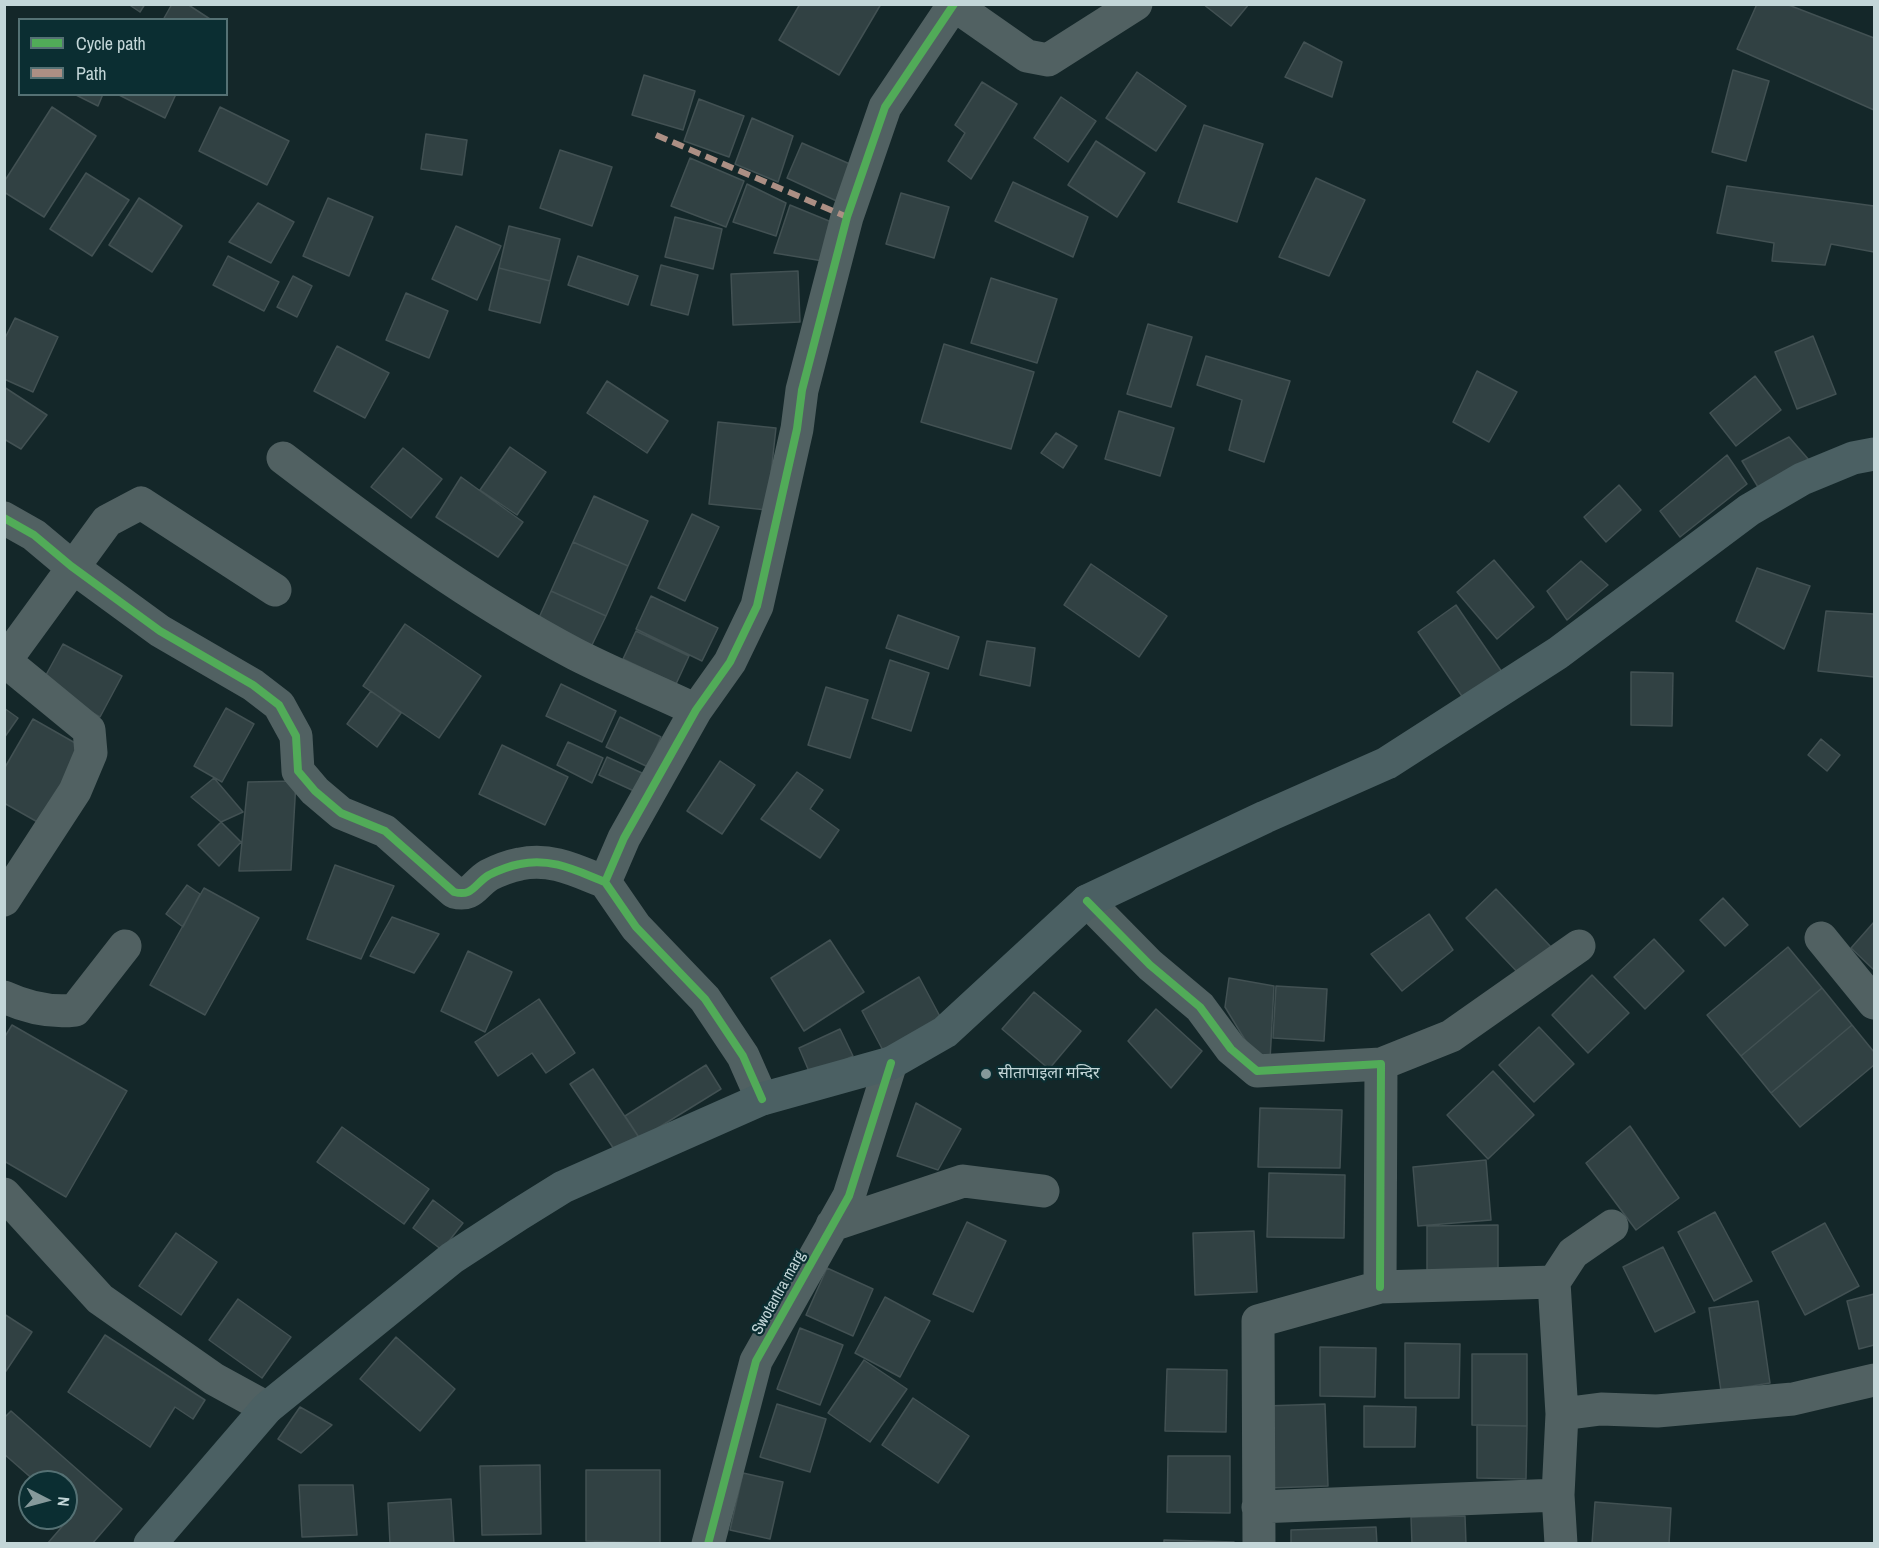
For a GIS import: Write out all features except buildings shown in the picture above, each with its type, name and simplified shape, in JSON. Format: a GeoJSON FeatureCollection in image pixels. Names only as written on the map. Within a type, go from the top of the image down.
{"type":"FeatureCollection","features":[{"type":"Feature","properties":{"kind":"main road"},"geometry":{"type":"LineString","coordinates":[[150,1544],[267,1408],[452,1258],[518,1215],[563,1187],[762,1099],[891,1063],[945,1032],[1087,901],[1265,817],[1387,764],[1558,653],[1749,510],[1802,479],[1852,458],[1875,454]]}},
{"type":"Feature","properties":{"kind":"street"},"geometry":{"type":"LineString","coordinates":[[605,882],[624,838],[696,710],[730,662],[758,606],[797,429],[805,378],[847,217],[885,107],[954,5],[1027,56],[1048,60],[1136,4]]}},
{"type":"Feature","properties":{"kind":"street"},"geometry":{"type":"LineString","coordinates":[[283,458],[392,541],[500,610],[575,654],[696,710]]}},
{"type":"Feature","properties":{"kind":"street"},"geometry":{"type":"LineString","coordinates":[[4,900],[75,791],[90,753],[89,730],[5,661],[71,566],[107,521],[141,503],[275,590]]}},
{"type":"Feature","properties":{"kind":"street"},"geometry":{"type":"LineString","coordinates":[[4,518],[34,535],[71,566],[160,631],[253,685],[279,705],[296,736],[298,771],[315,791],[341,813],[386,831],[454,891],[464,894],[471,892],[488,876],[521,864],[557,863],[605,882],[636,927],[705,999],[743,1056],[762,1099]]}},
{"type":"Feature","properties":{"kind":"street"},"geometry":{"type":"LineString","coordinates":[[1087,901],[1150,965],[1200,1007],[1231,1049],[1257,1071],[1381,1064],[1451,1036],[1579,946]]}},
{"type":"Feature","properties":{"kind":"street"},"geometry":{"type":"LineString","coordinates":[[1821,938],[1875,1003]]}},
{"type":"Feature","properties":{"kind":"street"},"geometry":{"type":"LineString","coordinates":[[4,997],[22,1005],[57,1012],[75,1010],[125,946]]}},
{"type":"Feature","properties":{"kind":"street","name":"Swotantra marg"},"geometry":{"type":"LineString","coordinates":[[708,1544],[756,1361],[849,1196],[891,1063]]}},
{"type":"Feature","properties":{"kind":"street"},"geometry":{"type":"LineString","coordinates":[[1380,1287],[1381,1064]]}},
{"type":"Feature","properties":{"kind":"street"},"geometry":{"type":"LineString","coordinates":[[832,1225],[963,1181],[1043,1191]]}},
{"type":"Feature","properties":{"kind":"street"},"geometry":{"type":"LineString","coordinates":[[4,1194],[100,1299],[214,1379],[267,1408]]}},
{"type":"Feature","properties":{"kind":"street"},"geometry":{"type":"LineString","coordinates":[[1560,1544],[1558,1495],[1562,1413],[1554,1282],[1572,1253],[1612,1226]]}},
{"type":"Feature","properties":{"kind":"street"},"geometry":{"type":"LineString","coordinates":[[1259,1544],[1258,1321],[1380,1287],[1554,1282]]}},
{"type":"Feature","properties":{"kind":"street"},"geometry":{"type":"LineString","coordinates":[[1562,1413],[1601,1409],[1657,1411],[1793,1399],[1875,1380]]}},
{"type":"Feature","properties":{"kind":"street"},"geometry":{"type":"LineString","coordinates":[[1258,1507],[1558,1495]]}},
{"type":"Feature","properties":{"kind":"marked path"},"geometry":{"type":"LineString","coordinates":[[656,135],[847,217]]}},
{"type":"Feature","properties":{"kind":"cycle path"},"geometry":{"type":"LineString","coordinates":[[762,1099],[743,1056],[705,999],[636,927],[605,882],[624,838],[696,710],[730,662],[757,606],[797,429],[802,390],[847,217],[885,107],[954,4]]}},
{"type":"Feature","properties":{"kind":"cycle path"},"geometry":{"type":"LineString","coordinates":[[4,518],[34,535],[71,566],[160,631],[253,685],[279,705],[296,736],[298,771],[315,791],[341,813],[385,831],[454,892],[465,893],[492,873],[531,862],[564,866],[605,882]]}},
{"type":"Feature","properties":{"kind":"cycle path"},"geometry":{"type":"LineString","coordinates":[[1087,901],[1150,965],[1200,1007],[1231,1049],[1257,1071],[1381,1064],[1380,1287]]}},
{"type":"Feature","properties":{"kind":"cycle path"},"geometry":{"type":"LineString","coordinates":[[708,1544],[756,1361],[849,1196],[891,1063]]}},
{"type":"Feature","properties":{"kind":"place","name":"सीतापाइला मन्दिर"},"geometry":{"type":"Point","coordinates":[986,1074]}}]}
